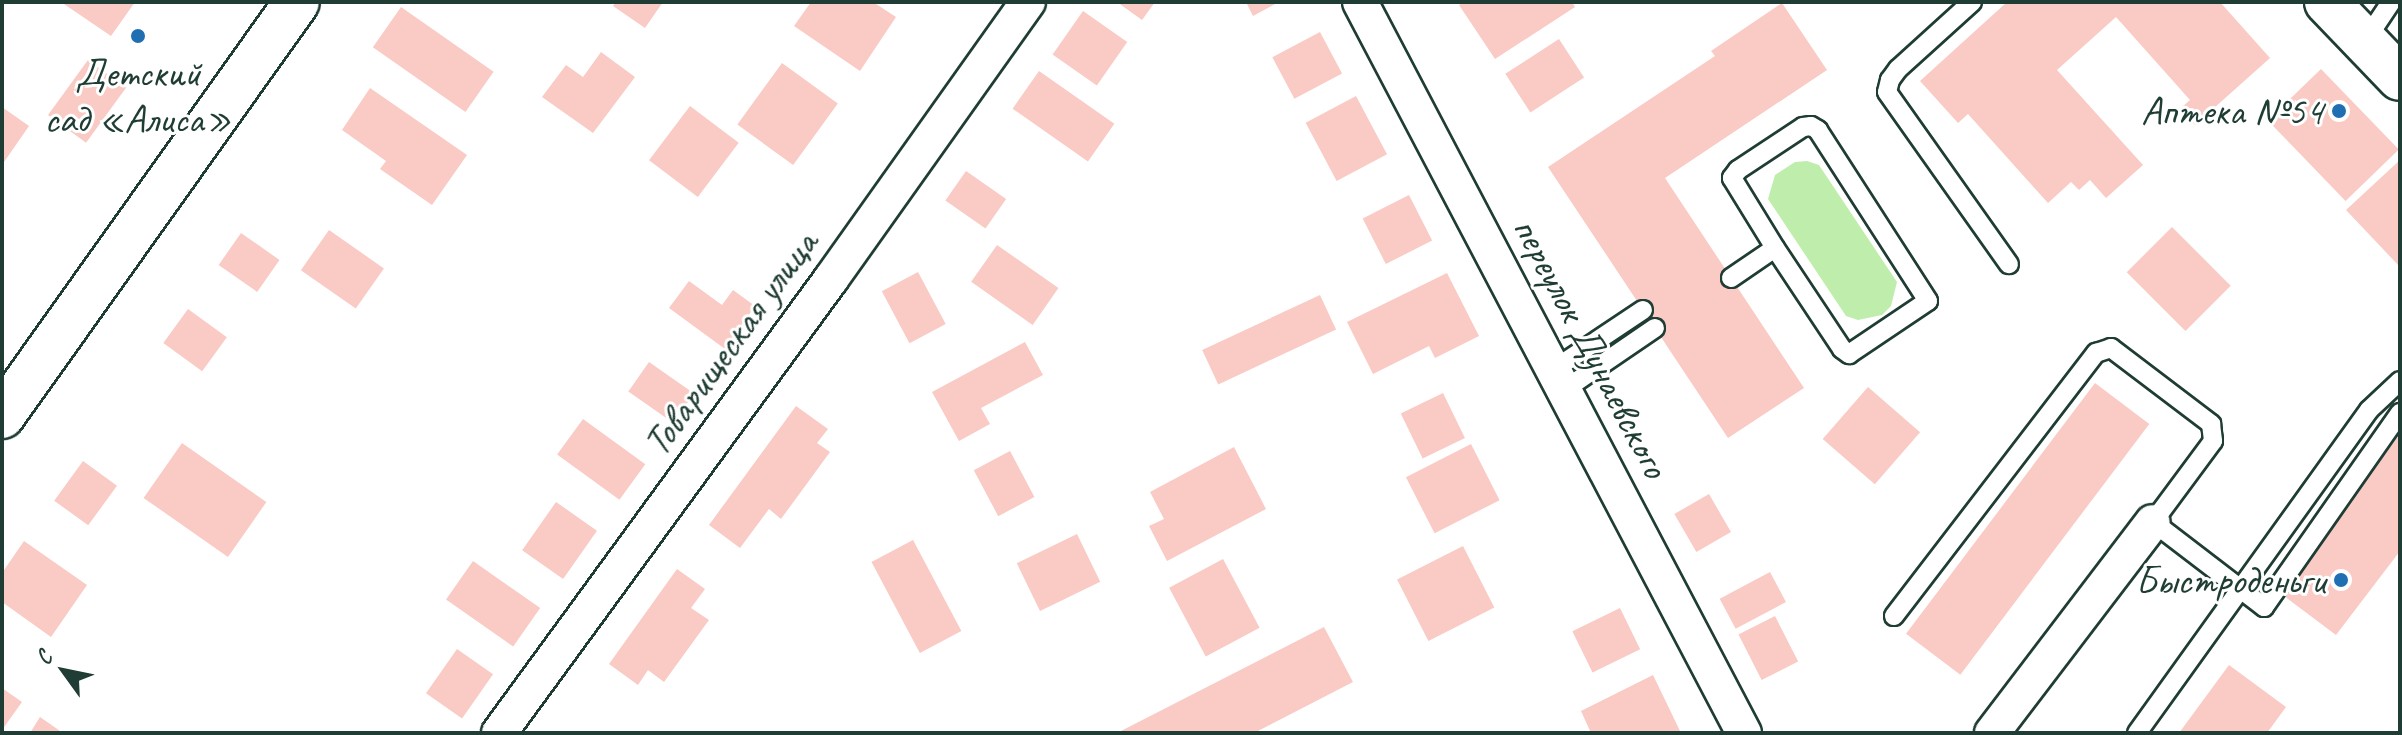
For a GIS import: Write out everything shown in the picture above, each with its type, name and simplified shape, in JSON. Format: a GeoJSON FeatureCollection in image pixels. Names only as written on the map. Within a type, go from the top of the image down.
{"type":"FeatureCollection","features":[{"type":"Feature","properties":{"kind":"street"},"geometry":{"type":"LineString","coordinates":[[2,416],[297,2]]}},
{"type":"Feature","properties":{"kind":"street","name":"Товарищеская улица"},"geometry":{"type":"LineString","coordinates":[[499,733],[831,279],[1028,2]]}},
{"type":"Feature","properties":{"kind":"street","name":"переулок Дунаевского"},"geometry":{"type":"LineString","coordinates":[[1360,2],[1744,733]]}},
{"type":"Feature","properties":{"kind":"street"},"geometry":{"type":"LineString","coordinates":[[2327,2],[2400,78]]}},
{"type":"Feature","properties":{"kind":"street"},"geometry":{"type":"LineString","coordinates":[[1992,733],[2153,522]]}},
{"type":"Feature","properties":{"kind":"lane"},"geometry":{"type":"LineString","coordinates":[[1972,2],[1898,69],[1887,92],[2009,264]]}},
{"type":"Feature","properties":{"kind":"lane"},"geometry":{"type":"LineString","coordinates":[[2365,41],[2391,2]]}},
{"type":"Feature","properties":{"kind":"lane"},"geometry":{"type":"LineString","coordinates":[[1811,126],[1818,130],[1928,301],[1849,354],[1775,248],[1732,178],[1803,127],[1811,126]]}},
{"type":"Feature","properties":{"kind":"lane"},"geometry":{"type":"LineString","coordinates":[[1731,278],[1775,248]]}},
{"type":"Feature","properties":{"kind":"lane"},"geometry":{"type":"LineString","coordinates":[[1559,380],[1643,310]]}},
{"type":"Feature","properties":{"kind":"lane"},"geometry":{"type":"LineString","coordinates":[[1559,380],[1655,328]]}},
{"type":"Feature","properties":{"kind":"lane"},"geometry":{"type":"LineString","coordinates":[[1894,616],[2096,353],[2111,348],[2211,424],[2213,441],[2153,522],[2264,607],[2400,413]]}},
{"type":"Feature","properties":{"kind":"lane"},"geometry":{"type":"LineString","coordinates":[[2137,733],[2369,410],[2400,381]]}},
{"type":"Feature","properties":{"kind":"green space"},"geometry":{"type":"Polygon","coordinates":[[[1807,161],[1819,165],[1897,282],[1891,306],[1882,315],[1858,320],[1846,316],[1768,199],[1775,175],[1795,162],[1807,161]]]}},
{"type":"Feature","properties":{"kind":"building"},"geometry":{"type":"Polygon","coordinates":[[[61,2],[135,2],[111,36],[61,2]]]}},
{"type":"Feature","properties":{"kind":"building"},"geometry":{"type":"Polygon","coordinates":[[[616,2],[663,2],[645,28],[613,6],[616,2]]]}},
{"type":"Feature","properties":{"kind":"building"},"geometry":{"type":"Polygon","coordinates":[[[811,2],[873,2],[896,17],[860,71],[794,26],[811,2]]]}},
{"type":"Feature","properties":{"kind":"building"},"geometry":{"type":"Polygon","coordinates":[[[1117,2],[1155,2],[1142,20],[1117,2]]]}},
{"type":"Feature","properties":{"kind":"building"},"geometry":{"type":"Polygon","coordinates":[[[1246,2],[1279,2],[1253,16],[1246,2]]]}},
{"type":"Feature","properties":{"kind":"building"},"geometry":{"type":"Polygon","coordinates":[[[1464,2],[1572,2],[1575,7],[1495,59],[1459,5],[1464,2]]]}},
{"type":"Feature","properties":{"kind":"building"},"geometry":{"type":"Polygon","coordinates":[[[2007,2],[2220,2],[2270,58],[2195,125],[2181,108],[2190,100],[2116,17],[2057,70],[2143,165],[2106,198],[2090,180],[2079,190],[2071,182],[2048,203],[1968,114],[1958,123],[1920,81],[2007,2]]]}},
{"type":"Feature","properties":{"kind":"building"},"geometry":{"type":"Polygon","coordinates":[[[1782,3],[1827,70],[1665,178],[1804,388],[1728,438],[1548,167],[1715,56],[1711,51],[1782,3]]]}},
{"type":"Feature","properties":{"kind":"building"},"geometry":{"type":"Polygon","coordinates":[[[401,7],[494,72],[465,112],[373,47],[401,7]]]}},
{"type":"Feature","properties":{"kind":"building"},"geometry":{"type":"Polygon","coordinates":[[[1083,11],[1127,42],[1097,85],[1053,54],[1083,11]]]}},
{"type":"Feature","properties":{"kind":"building"},"geometry":{"type":"Polygon","coordinates":[[[1320,32],[1342,73],[1294,99],[1272,57],[1320,32]]]}},
{"type":"Feature","properties":{"kind":"building"},"geometry":{"type":"Polygon","coordinates":[[[1559,39],[1584,78],[1530,112],[1505,74],[1559,39]]]}},
{"type":"Feature","properties":{"kind":"building"},"geometry":{"type":"Polygon","coordinates":[[[601,52],[635,77],[593,133],[542,97],[566,65],[583,77],[601,52]]]}},
{"type":"Feature","properties":{"kind":"building"},"geometry":{"type":"Polygon","coordinates":[[[88,60],[126,88],[86,143],[48,115],[88,60]]]}},
{"type":"Feature","properties":{"kind":"building"},"geometry":{"type":"Polygon","coordinates":[[[782,63],[838,104],[793,165],[737,124],[782,63]]]}},
{"type":"Feature","properties":{"kind":"building"},"geometry":{"type":"Polygon","coordinates":[[[2321,69],[2399,150],[2346,201],[2268,120],[2321,69]]]}},
{"type":"Feature","properties":{"kind":"building"},"geometry":{"type":"Polygon","coordinates":[[[1039,71],[1114,124],[1088,161],[1013,109],[1039,71]]]}},
{"type":"Feature","properties":{"kind":"building"},"geometry":{"type":"Polygon","coordinates":[[[370,88],[467,155],[432,205],[380,169],[386,161],[342,130],[370,88]]]}},
{"type":"Feature","properties":{"kind":"building"},"geometry":{"type":"Polygon","coordinates":[[[1356,96],[1387,154],[1337,181],[1306,123],[1356,96]]]}},
{"type":"Feature","properties":{"kind":"building"},"geometry":{"type":"Polygon","coordinates":[[[690,106],[739,143],[698,197],[649,160],[690,106]]]}},
{"type":"Feature","properties":{"kind":"building"},"geometry":{"type":"Polygon","coordinates":[[[2,107],[29,126],[4,162],[2,160],[2,107]]]}},
{"type":"Feature","properties":{"kind":"building"},"geometry":{"type":"Polygon","coordinates":[[[2400,160],[2400,267],[2346,210],[2400,160]]]}},
{"type":"Feature","properties":{"kind":"building"},"geometry":{"type":"Polygon","coordinates":[[[966,171],[1006,199],[985,229],[945,200],[966,171]]]}},
{"type":"Feature","properties":{"kind":"building"},"geometry":{"type":"Polygon","coordinates":[[[1409,195],[1432,240],[1386,264],[1363,219],[1409,195]]]}},
{"type":"Feature","properties":{"kind":"building"},"geometry":{"type":"Polygon","coordinates":[[[2172,227],[2231,286],[2185,331],[2127,272],[2172,227]]]}},
{"type":"Feature","properties":{"kind":"building"},"geometry":{"type":"Polygon","coordinates":[[[329,230],[384,268],[356,309],[301,270],[329,230]]]}},
{"type":"Feature","properties":{"kind":"building"},"geometry":{"type":"Polygon","coordinates":[[[241,233],[280,260],[257,292],[219,265],[241,233]]]}},
{"type":"Feature","properties":{"kind":"building"},"geometry":{"type":"Polygon","coordinates":[[[997,245],[1058,288],[1033,325],[971,282],[997,245]]]}},
{"type":"Feature","properties":{"kind":"building"},"geometry":{"type":"Polygon","coordinates":[[[918,272],[946,324],[909,343],[882,291],[918,272]]]}},
{"type":"Feature","properties":{"kind":"building"},"geometry":{"type":"Polygon","coordinates":[[[1447,273],[1479,336],[1435,358],[1429,346],[1373,374],[1347,322],[1447,273]]]}},
{"type":"Feature","properties":{"kind":"building"},"geometry":{"type":"Polygon","coordinates":[[[689,281],[722,305],[733,290],[755,306],[725,349],[669,308],[689,281]]]}},
{"type":"Feature","properties":{"kind":"building"},"geometry":{"type":"Polygon","coordinates":[[[1320,295],[1336,329],[1218,384],[1202,350],[1320,295]]]}},
{"type":"Feature","properties":{"kind":"building"},"geometry":{"type":"Polygon","coordinates":[[[188,309],[227,337],[202,371],[163,343],[188,309]]]}},
{"type":"Feature","properties":{"kind":"building"},"geometry":{"type":"Polygon","coordinates":[[[1025,342],[1043,375],[981,408],[990,424],[959,441],[932,392],[1025,342]]]}},
{"type":"Feature","properties":{"kind":"building"},"geometry":{"type":"Polygon","coordinates":[[[649,362],[694,394],[673,423],[628,391],[649,362]]]}},
{"type":"Feature","properties":{"kind":"building"},"geometry":{"type":"Polygon","coordinates":[[[2095,383],[2149,424],[1960,675],[1906,634],[2095,383]]]}},
{"type":"Feature","properties":{"kind":"building"},"geometry":{"type":"Polygon","coordinates":[[[1868,387],[1920,432],[1875,484],[1823,439],[1868,387]]]}},
{"type":"Feature","properties":{"kind":"building"},"geometry":{"type":"Polygon","coordinates":[[[1443,393],[1465,438],[1423,459],[1401,414],[1443,393]]]}},
{"type":"Feature","properties":{"kind":"building"},"geometry":{"type":"Polygon","coordinates":[[[796,406],[828,429],[817,443],[830,452],[781,519],[769,509],[740,548],[709,525],[796,406]]]}},
{"type":"Feature","properties":{"kind":"building"},"geometry":{"type":"Polygon","coordinates":[[[583,419],[645,464],[619,500],[557,455],[583,419]]]}},
{"type":"Feature","properties":{"kind":"building"},"geometry":{"type":"Polygon","coordinates":[[[2400,434],[2400,551],[2336,635],[2280,593],[2400,434]]]}},
{"type":"Feature","properties":{"kind":"building"},"geometry":{"type":"Polygon","coordinates":[[[182,443],[266,502],[228,557],[144,498],[182,443]]]}},
{"type":"Feature","properties":{"kind":"building"},"geometry":{"type":"Polygon","coordinates":[[[1471,444],[1500,500],[1435,533],[1406,477],[1471,444]]]}},
{"type":"Feature","properties":{"kind":"building"},"geometry":{"type":"Polygon","coordinates":[[[1234,447],[1266,509],[1167,561],[1149,526],[1164,519],[1150,492],[1234,447]]]}},
{"type":"Feature","properties":{"kind":"building"},"geometry":{"type":"Polygon","coordinates":[[[1010,451],[1034,497],[998,516],[974,470],[1010,451]]]}},
{"type":"Feature","properties":{"kind":"building"},"geometry":{"type":"Polygon","coordinates":[[[83,461],[117,486],[88,525],[54,501],[83,461]]]}},
{"type":"Feature","properties":{"kind":"building"},"geometry":{"type":"Polygon","coordinates":[[[1709,494],[1731,532],[1696,552],[1674,514],[1709,494]]]}},
{"type":"Feature","properties":{"kind":"building"},"geometry":{"type":"Polygon","coordinates":[[[556,502],[597,531],[563,579],[522,550],[556,502]]]}},
{"type":"Feature","properties":{"kind":"building"},"geometry":{"type":"Polygon","coordinates":[[[1077,534],[1100,582],[1040,611],[1017,563],[1077,534]]]}},
{"type":"Feature","properties":{"kind":"building"},"geometry":{"type":"Polygon","coordinates":[[[913,540],[961,631],[920,653],[872,562],[913,540]]]}},
{"type":"Feature","properties":{"kind":"building"},"geometry":{"type":"Polygon","coordinates":[[[24,541],[87,585],[51,637],[2,602],[2,573],[24,541]]]}},
{"type":"Feature","properties":{"kind":"building"},"geometry":{"type":"Polygon","coordinates":[[[1463,546],[1494,607],[1428,641],[1397,580],[1463,546]]]}},
{"type":"Feature","properties":{"kind":"building"},"geometry":{"type":"Polygon","coordinates":[[[1223,559],[1260,628],[1206,657],[1169,588],[1223,559]]]}},
{"type":"Feature","properties":{"kind":"building"},"geometry":{"type":"Polygon","coordinates":[[[473,561],[540,608],[513,647],[446,600],[473,561]]]}},
{"type":"Feature","properties":{"kind":"building"},"geometry":{"type":"Polygon","coordinates":[[[677,569],[705,589],[691,608],[709,620],[664,682],[648,670],[638,685],[609,664],[677,569]]]}},
{"type":"Feature","properties":{"kind":"building"},"geometry":{"type":"Polygon","coordinates":[[[1770,572],[1786,602],[1736,629],[1720,599],[1770,572]]]}},
{"type":"Feature","properties":{"kind":"building"},"geometry":{"type":"Polygon","coordinates":[[[1620,608],[1640,649],[1593,673],[1572,631],[1620,608]]]}},
{"type":"Feature","properties":{"kind":"building"},"geometry":{"type":"Polygon","coordinates":[[[1775,616],[1798,661],[1762,680],[1738,635],[1775,616]]]}},
{"type":"Feature","properties":{"kind":"building"},"geometry":{"type":"Polygon","coordinates":[[[1324,627],[1353,682],[1254,733],[1117,733],[1324,627]]]}},
{"type":"Feature","properties":{"kind":"building"},"geometry":{"type":"Polygon","coordinates":[[[457,649],[493,674],[462,718],[426,693],[457,649]]]}},
{"type":"Feature","properties":{"kind":"building"},"geometry":{"type":"Polygon","coordinates":[[[2229,665],[2286,707],[2267,733],[2179,733],[2229,665]]]}},
{"type":"Feature","properties":{"kind":"building"},"geometry":{"type":"Polygon","coordinates":[[[1653,675],[1681,733],[1591,733],[1581,711],[1653,675]]]}},
{"type":"Feature","properties":{"kind":"building"},"geometry":{"type":"Polygon","coordinates":[[[2,688],[22,702],[2,730],[2,688]]]}},
{"type":"Feature","properties":{"kind":"building"},"geometry":{"type":"Polygon","coordinates":[[[40,717],[63,733],[30,733],[40,717]]]}},
{"type":"Feature","properties":{"kind":"place","name":"Детский сад «Алиса»"},"geometry":{"type":"Point","coordinates":[138,36]}},
{"type":"Feature","properties":{"kind":"place","name":"Аптека №54"},"geometry":{"type":"Point","coordinates":[2339,111]}},
{"type":"Feature","properties":{"kind":"place","name":"Быстроденьги"},"geometry":{"type":"Point","coordinates":[2341,580]}}]}
